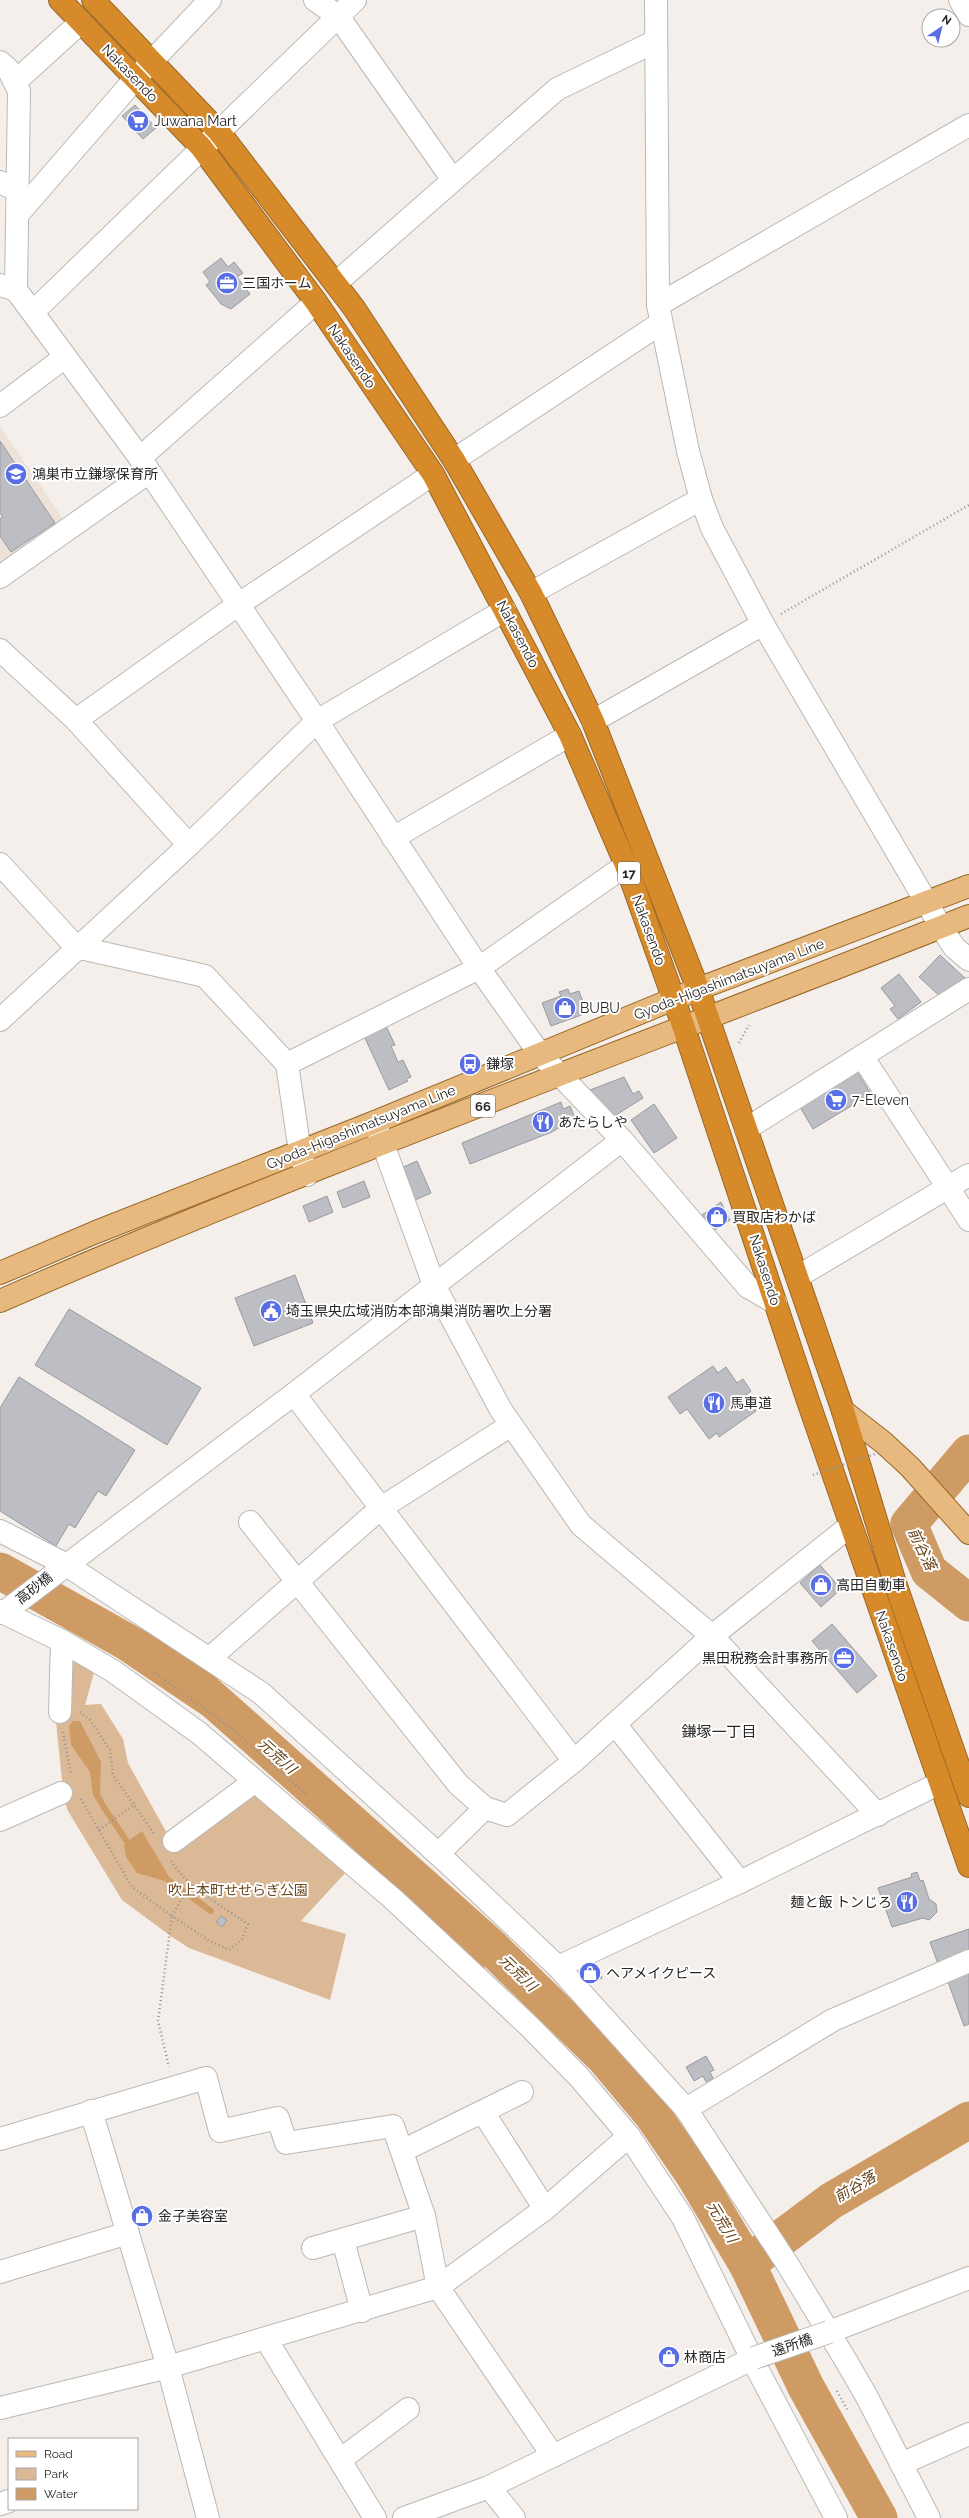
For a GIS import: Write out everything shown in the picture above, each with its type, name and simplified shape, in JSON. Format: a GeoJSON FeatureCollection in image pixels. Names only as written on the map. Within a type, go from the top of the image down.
{"type":"FeatureCollection","features":[{"type":"Feature","properties":{"kind":"highway","name":"Nakasendo"},"geometry":{"type":"LineString","coordinates":[[60,0],[201,147],[316,302],[433,474],[570,735],[626,866],[684,1028],[850,1526],[969,1866]]}},
{"type":"Feature","properties":{"kind":"highway","name":"Nakasendo"},"geometry":{"type":"LineString","coordinates":[[99,2],[219,132],[354,308],[454,460],[531,593],[593,721],[698,989],[843,1411],[895,1583],[969,1796]]}},
{"type":"Feature","properties":{"kind":"main road","name":"Gyoda-Higashimatsuyama Line"},"geometry":{"type":"LineString","coordinates":[[0,1272],[96,1232],[375,1122],[698,989],[969,886]]}},
{"type":"Feature","properties":{"kind":"main road","name":"Gyoda-Higashimatsuyama Line"},"geometry":{"type":"LineString","coordinates":[[0,1301],[107,1254],[384,1144],[562,1076],[969,916]]}},
{"type":"Feature","properties":{"kind":"main road"},"geometry":{"type":"LineString","coordinates":[[843,1411],[884,1443],[910,1467],[969,1532]]}},
{"type":"Feature","properties":{"kind":"street"},"geometry":{"type":"LineString","coordinates":[[19,213],[135,78],[210,0]]}},
{"type":"Feature","properties":{"kind":"street"},"geometry":{"type":"LineString","coordinates":[[315,0],[338,16],[453,180]]}},
{"type":"Feature","properties":{"kind":"street"},"geometry":{"type":"LineString","coordinates":[[33,312],[201,147],[219,132],[355,0]]}},
{"type":"Feature","properties":{"kind":"street"},"geometry":{"type":"LineString","coordinates":[[656,0],[660,314],[688,451],[702,499],[712,528],[763,624],[926,903],[954,947],[969,960]]}},
{"type":"Feature","properties":{"kind":"street"},"geometry":{"type":"LineString","coordinates":[[960,0],[969,15]]}},
{"type":"Feature","properties":{"kind":"street"},"geometry":{"type":"LineString","coordinates":[[15,82],[81,22]]}},
{"type":"Feature","properties":{"kind":"street"},"geometry":{"type":"LineString","coordinates":[[336,284],[557,89],[656,41]]}},
{"type":"Feature","properties":{"kind":"street"},"geometry":{"type":"LineString","coordinates":[[0,62],[8,69],[19,91],[10,186],[19,213],[8,287],[33,312],[144,465],[317,721],[479,968],[540,1054],[622,1140],[748,1287],[776,1303]]}},
{"type":"Feature","properties":{"kind":"street"},"geometry":{"type":"LineString","coordinates":[[454,460],[660,314],[969,125]]}},
{"type":"Feature","properties":{"kind":"street"},"geometry":{"type":"LineString","coordinates":[[0,577],[144,465],[316,302]]}},
{"type":"Feature","properties":{"kind":"street"},"geometry":{"type":"LineString","coordinates":[[0,406],[66,357]]}},
{"type":"Feature","properties":{"kind":"street"},"geometry":{"type":"LineString","coordinates":[[76,720],[239,604],[433,474]]}},
{"type":"Feature","properties":{"kind":"street"},"geometry":{"type":"LineString","coordinates":[[531,593],[702,499]]}},
{"type":"Feature","properties":{"kind":"street"},"geometry":{"type":"LineString","coordinates":[[0,1020],[76,947],[188,845],[317,721],[505,610]]}},
{"type":"Feature","properties":{"kind":"street"},"geometry":{"type":"LineString","coordinates":[[593,721],[763,624]]}},
{"type":"Feature","properties":{"kind":"street"},"geometry":{"type":"LineString","coordinates":[[0,650],[76,720],[188,845]]}},
{"type":"Feature","properties":{"kind":"street"},"geometry":{"type":"LineString","coordinates":[[393,838],[570,735]]}},
{"type":"Feature","properties":{"kind":"street"},"geometry":{"type":"LineString","coordinates":[[0,864],[76,947],[206,976],[287,1064],[300,1152],[307,1175]]}},
{"type":"Feature","properties":{"kind":"street"},"geometry":{"type":"LineString","coordinates":[[287,1064],[479,968],[626,866]]}},
{"type":"Feature","properties":{"kind":"street"},"geometry":{"type":"LineString","coordinates":[[904,884],[946,952]]}},
{"type":"Feature","properties":{"kind":"street"},"geometry":{"type":"LineString","coordinates":[[746,1129],[969,989]]}},
{"type":"Feature","properties":{"kind":"street"},"geometry":{"type":"LineString","coordinates":[[862,1056],[969,1220]]}},
{"type":"Feature","properties":{"kind":"street"},"geometry":{"type":"LineString","coordinates":[[375,1122],[434,1285],[501,1410],[581,1524],[712,1636],[878,1815]]}},
{"type":"Feature","properties":{"kind":"street","name":"高砂橋"},"geometry":{"type":"LineString","coordinates":[[1,1612],[294,1394],[622,1140]]}},
{"type":"Feature","properties":{"kind":"street"},"geometry":{"type":"LineString","coordinates":[[797,1277],[969,1174]]}},
{"type":"Feature","properties":{"kind":"street"},"geometry":{"type":"LineString","coordinates":[[294,1394],[574,1761]]}},
{"type":"Feature","properties":{"kind":"street"},"geometry":{"type":"LineString","coordinates":[[210,1658],[381,1508],[511,1425]]}},
{"type":"Feature","properties":{"kind":"street"},"geometry":{"type":"LineString","coordinates":[[250,1522],[299,1581],[458,1784],[485,1808],[507,1815],[574,1761],[712,1636],[850,1526]]}},
{"type":"Feature","properties":{"kind":"street"},"geometry":{"type":"LineString","coordinates":[[0,1531],[65,1564],[261,1693],[438,1854],[558,1967],[686,2109],[759,2219],[829,2332],[867,2397],[929,2518]]}},
{"type":"Feature","properties":{"kind":"street"},"geometry":{"type":"LineString","coordinates":[[1,1612],[62,1641],[113,1671],[199,1733],[393,1899],[529,2026],[579,2077],[629,2136],[683,2218],[753,2359],[836,2518]]}},
{"type":"Feature","properties":{"kind":"street"},"geometry":{"type":"LineString","coordinates":[[62,1641],[69,1708]]}},
{"type":"Feature","properties":{"kind":"street"},"geometry":{"type":"LineString","coordinates":[[615,1724],[740,1882]]}},
{"type":"Feature","properties":{"kind":"street"},"geometry":{"type":"LineString","coordinates":[[169,1845],[255,1781]]}},
{"type":"Feature","properties":{"kind":"street"},"geometry":{"type":"LineString","coordinates":[[558,1967],[740,1882],[940,1783]]}},
{"type":"Feature","properties":{"kind":"street"},"geometry":{"type":"LineString","coordinates":[[0,1820],[71,1789]]}},
{"type":"Feature","properties":{"kind":"street"},"geometry":{"type":"LineString","coordinates":[[438,1854],[485,1808]]}},
{"type":"Feature","properties":{"kind":"street"},"geometry":{"type":"LineString","coordinates":[[686,2109],[833,2020],[969,1961]]}},
{"type":"Feature","properties":{"kind":"street"},"geometry":{"type":"LineString","coordinates":[[0,2139],[206,2078],[220,2131],[278,2118],[286,2143],[393,2126],[424,2216],[438,2287],[553,2456]]}},
{"type":"Feature","properties":{"kind":"street"},"geometry":{"type":"LineString","coordinates":[[402,2151],[522,2092]]}},
{"type":"Feature","properties":{"kind":"street"},"geometry":{"type":"LineString","coordinates":[[91,2111],[168,2367],[208,2518]]}},
{"type":"Feature","properties":{"kind":"street"},"geometry":{"type":"LineString","coordinates":[[483,2112],[545,2209]]}},
{"type":"Feature","properties":{"kind":"street"},"geometry":{"type":"LineString","coordinates":[[0,2408],[168,2367],[362,2311],[438,2287],[545,2209],[629,2136]]}},
{"type":"Feature","properties":{"kind":"street"},"geometry":{"type":"LineString","coordinates":[[313,2248],[424,2216]]}},
{"type":"Feature","properties":{"kind":"street"},"geometry":{"type":"LineString","coordinates":[[0,2272],[128,2233]]}},
{"type":"Feature","properties":{"kind":"street"},"geometry":{"type":"LineString","coordinates":[[343,2240],[362,2311]]}},
{"type":"Feature","properties":{"kind":"street","name":"遠所橋"},"geometry":{"type":"LineString","coordinates":[[404,2518],[489,2487],[753,2359],[829,2332],[969,2278]]}},
{"type":"Feature","properties":{"kind":"street"},"geometry":{"type":"LineString","coordinates":[[266,2339],[375,2518]]}},
{"type":"Feature","properties":{"kind":"street"},"geometry":{"type":"LineString","coordinates":[[340,2460],[408,2409]]}},
{"type":"Feature","properties":{"kind":"street"},"geometry":{"type":"LineString","coordinates":[[901,2464],[969,2434]]}},
{"type":"Feature","properties":{"kind":"street"},"geometry":{"type":"LineString","coordinates":[[489,2487],[514,2518]]}},
{"type":"Feature","properties":{"kind":"path"},"geometry":{"type":"LineString","coordinates":[[763,624],[969,505]]}},
{"type":"Feature","properties":{"kind":"path"},"geometry":{"type":"LineString","coordinates":[[738,1046],[748,1025]]}},
{"type":"Feature","properties":{"kind":"path"},"geometry":{"type":"LineString","coordinates":[[813,1474],[878,1453]]}},
{"type":"Feature","properties":{"kind":"path"},"geometry":{"type":"LineString","coordinates":[[69,1708],[79,1711],[90,1720],[110,1750],[113,1775],[169,1845],[177,1870],[192,1883],[248,1924],[242,1938],[229,1950],[210,1941],[132,1887],[99,1830],[71,1789],[69,1708]]}},
{"type":"Feature","properties":{"kind":"path"},"geometry":{"type":"LineString","coordinates":[[99,1830],[135,1804]]}},
{"type":"Feature","properties":{"kind":"path"},"geometry":{"type":"LineString","coordinates":[[174,2087],[158,2021],[172,1916],[192,1883]]}},
{"type":"Feature","properties":{"kind":"shaded area","name":"鴻巣市立鎌塚保育所"},"geometry":{"type":"Polygon","coordinates":[[[0,426],[65,522],[0,568],[0,426]]]}},
{"type":"Feature","properties":{"kind":"green space","name":"吹上本町せせらぎ公園"},"geometry":{"type":"Polygon","coordinates":[[[53,1645],[96,1665],[85,1705],[101,1704],[123,1739],[128,1763],[169,1837],[252,1791],[347,1871],[301,1921],[346,1934],[330,2000],[189,1948],[122,1900],[68,1811],[64,1799],[55,1712],[53,1645]]]}},
{"type":"Feature","properties":{"kind":"water"},"geometry":{"type":"Polygon","coordinates":[[[73,1721],[80,1721],[101,1762],[100,1794],[105,1803],[100,1806],[93,1795],[90,1772],[71,1745],[69,1726],[73,1721]]]}},
{"type":"Feature","properties":{"kind":"water"},"geometry":{"type":"Polygon","coordinates":[[[142,1831],[169,1877],[165,1881],[137,1873],[126,1857],[124,1844],[142,1831]]]}},
{"type":"Feature","properties":{"kind":"building"},"geometry":{"type":"Polygon","coordinates":[[[135,105],[156,128],[143,139],[122,116],[135,105]]]}},
{"type":"Feature","properties":{"kind":"building"},"geometry":{"type":"Polygon","coordinates":[[[221,258],[228,267],[234,262],[243,273],[237,277],[250,294],[231,309],[221,304],[206,285],[210,282],[203,272],[221,258]]]}},
{"type":"Feature","properties":{"kind":"building","name":"鴻巣市立鎌塚保育所"},"geometry":{"type":"Polygon","coordinates":[[[0,441],[55,523],[11,552],[0,536],[0,519],[3,517],[0,513],[0,441]]]}},
{"type":"Feature","properties":{"kind":"building"},"geometry":{"type":"Polygon","coordinates":[[[940,955],[966,979],[945,1001],[919,977],[940,955]]]}},
{"type":"Feature","properties":{"kind":"building"},"geometry":{"type":"Polygon","coordinates":[[[899,974],[921,1002],[898,1019],[890,1009],[895,1006],[881,988],[899,974]]]}},
{"type":"Feature","properties":{"kind":"building"},"geometry":{"type":"Polygon","coordinates":[[[568,989],[570,994],[579,991],[587,1013],[551,1026],[542,1003],[561,996],[559,992],[568,989]]]}},
{"type":"Feature","properties":{"kind":"building"},"geometry":{"type":"Polygon","coordinates":[[[386,1026],[395,1045],[391,1046],[398,1062],[403,1060],[411,1077],[406,1079],[408,1081],[389,1090],[364,1036],[386,1026]]]}},
{"type":"Feature","properties":{"kind":"building"},"geometry":{"type":"Polygon","coordinates":[[[856,1070],[871,1094],[813,1129],[800,1107],[856,1070]]]}},
{"type":"Feature","properties":{"kind":"building"},"geometry":{"type":"Polygon","coordinates":[[[624,1077],[633,1094],[639,1091],[643,1098],[613,1117],[590,1090],[624,1077]]]}},
{"type":"Feature","properties":{"kind":"building"},"geometry":{"type":"Polygon","coordinates":[[[561,1102],[563,1109],[570,1106],[575,1118],[552,1132],[470,1164],[462,1143],[561,1102]]]}},
{"type":"Feature","properties":{"kind":"building"},"geometry":{"type":"Polygon","coordinates":[[[654,1104],[677,1138],[654,1153],[631,1120],[654,1104]]]}},
{"type":"Feature","properties":{"kind":"building"},"geometry":{"type":"Polygon","coordinates":[[[417,1161],[431,1193],[415,1200],[401,1168],[417,1161]]]}},
{"type":"Feature","properties":{"kind":"building"},"geometry":{"type":"Polygon","coordinates":[[[364,1181],[370,1197],[343,1208],[337,1192],[364,1181]]]}},
{"type":"Feature","properties":{"kind":"building"},"geometry":{"type":"Polygon","coordinates":[[[327,1196],[333,1212],[309,1222],[303,1206],[327,1196]]]}},
{"type":"Feature","properties":{"kind":"building"},"geometry":{"type":"Polygon","coordinates":[[[721,1202],[730,1220],[713,1231],[702,1215],[721,1202]]]}},
{"type":"Feature","properties":{"kind":"building"},"geometry":{"type":"Polygon","coordinates":[[[295,1275],[313,1323],[254,1346],[235,1298],[295,1275]]]}},
{"type":"Feature","properties":{"kind":"building"},"geometry":{"type":"Polygon","coordinates":[[[69,1309],[201,1388],[167,1445],[35,1365],[69,1309]]]}},
{"type":"Feature","properties":{"kind":"building"},"geometry":{"type":"Polygon","coordinates":[[[713,1366],[718,1373],[726,1367],[737,1383],[743,1379],[751,1391],[745,1396],[756,1411],[719,1437],[717,1433],[709,1439],[687,1409],[680,1414],[668,1397],[713,1366]]]}},
{"type":"Feature","properties":{"kind":"building"},"geometry":{"type":"Polygon","coordinates":[[[19,1377],[135,1450],[106,1496],[98,1491],[75,1528],[69,1524],[56,1546],[0,1511],[0,1408],[19,1377]]]}},
{"type":"Feature","properties":{"kind":"building"},"geometry":{"type":"Polygon","coordinates":[[[820,1565],[841,1589],[821,1607],[800,1583],[820,1565]]]}},
{"type":"Feature","properties":{"kind":"building"},"geometry":{"type":"Polygon","coordinates":[[[832,1624],[877,1676],[857,1693],[812,1641],[832,1624]]]}},
{"type":"Feature","properties":{"kind":"building"},"geometry":{"type":"Polygon","coordinates":[[[917,1872],[920,1881],[923,1880],[929,1899],[936,1904],[937,1912],[929,1920],[923,1918],[892,1927],[878,1888],[912,1877],[911,1874],[917,1872]]]}},
{"type":"Feature","properties":{"kind":"building"},"geometry":{"type":"Polygon","coordinates":[[[221,1916],[227,1920],[222,1927],[216,1922],[221,1916]]]}},
{"type":"Feature","properties":{"kind":"building"},"geometry":{"type":"Polygon","coordinates":[[[969,1929],[969,1954],[938,1964],[930,1942],[969,1929]]]}},
{"type":"Feature","properties":{"kind":"building"},"geometry":{"type":"Polygon","coordinates":[[[593,1961],[602,1978],[589,1984],[583,1979],[578,1968],[593,1961]]]}},
{"type":"Feature","properties":{"kind":"building"},"geometry":{"type":"Polygon","coordinates":[[[969,1971],[969,2024],[964,2026],[947,1979],[969,1971]]]}},
{"type":"Feature","properties":{"kind":"building"},"geometry":{"type":"Polygon","coordinates":[[[706,2056],[714,2070],[710,2072],[713,2078],[706,2082],[703,2076],[694,2081],[686,2067],[706,2056]]]}},
{"type":"Feature","properties":{"kind":"waterway","name":"前谷落"},"geometry":{"type":"LineString","coordinates":[[969,1453],[909,1524],[929,1571],[969,1603]]}},
{"type":"Feature","properties":{"kind":"waterway","name":"元荒川"},"geometry":{"type":"LineString","coordinates":[[0,1571],[145,1652],[201,1689],[488,1944],[605,2058],[652,2114],[694,2175],[747,2264],[806,2387],[879,2518]]}},
{"type":"Feature","properties":{"kind":"waterway"},"geometry":{"type":"LineString","coordinates":[[111,1650],[206,1714],[304,1800]]}},
{"type":"Feature","properties":{"kind":"waterway"},"geometry":{"type":"LineString","coordinates":[[103,1806],[126,1840]]}},
{"type":"Feature","properties":{"kind":"waterway"},"geometry":{"type":"LineString","coordinates":[[313,1808],[483,1965]]}},
{"type":"Feature","properties":{"kind":"waterway"},"geometry":{"type":"LineString","coordinates":[[168,1880],[211,1911]]}},
{"type":"Feature","properties":{"kind":"waterway","name":"前谷落"},"geometry":{"type":"LineString","coordinates":[[747,2264],[831,2201],[969,2120]]}},
{"type":"Feature","properties":{"kind":"place","name":"Juwana Mart"},"geometry":{"type":"Point","coordinates":[138,121]}},
{"type":"Feature","properties":{"kind":"place","name":"三国ホーム"},"geometry":{"type":"Point","coordinates":[227,283]}},
{"type":"Feature","properties":{"kind":"place","name":"鴻巣市立鎌塚保育所"},"geometry":{"type":"Point","coordinates":[16,474]}},
{"type":"Feature","properties":{"kind":"place","name":"BUBU"},"geometry":{"type":"Point","coordinates":[565,1008]}},
{"type":"Feature","properties":{"kind":"place","name":"鎌塚"},"geometry":{"type":"Point","coordinates":[470,1064]}},
{"type":"Feature","properties":{"kind":"place","name":"7-Eleven"},"geometry":{"type":"Point","coordinates":[836,1100]}},
{"type":"Feature","properties":{"kind":"place","name":"あたらしや"},"geometry":{"type":"Point","coordinates":[543,1122]}},
{"type":"Feature","properties":{"kind":"place","name":"買取店わかば"},"geometry":{"type":"Point","coordinates":[717,1217]}},
{"type":"Feature","properties":{"kind":"place","name":"埼玉県央広域消防本部鴻巣消防署吹上分署"},"geometry":{"type":"Point","coordinates":[271,1311]}},
{"type":"Feature","properties":{"kind":"place","name":"馬車道"},"geometry":{"type":"Point","coordinates":[714,1403]}},
{"type":"Feature","properties":{"kind":"place","name":"高田自動車"},"geometry":{"type":"Point","coordinates":[821,1585]}},
{"type":"Feature","properties":{"kind":"place","name":"黒田税務会計事務所"},"geometry":{"type":"Point","coordinates":[844,1658]}},
{"type":"Feature","properties":{"kind":"place","name":"麺と飯 トンじろ"},"geometry":{"type":"Point","coordinates":[907,1902]}},
{"type":"Feature","properties":{"kind":"place","name":"ヘアメイクピース"},"geometry":{"type":"Point","coordinates":[590,1973]}},
{"type":"Feature","properties":{"kind":"place","name":"金子美容室"},"geometry":{"type":"Point","coordinates":[142,2216]}},
{"type":"Feature","properties":{"kind":"place","name":"林商店"},"geometry":{"type":"Point","coordinates":[669,2357]}},
{"type":"Feature","properties":{"kind":"district","name":"鎌塚一丁目"},"geometry":{"type":"Point","coordinates":[719,1732]}}]}
